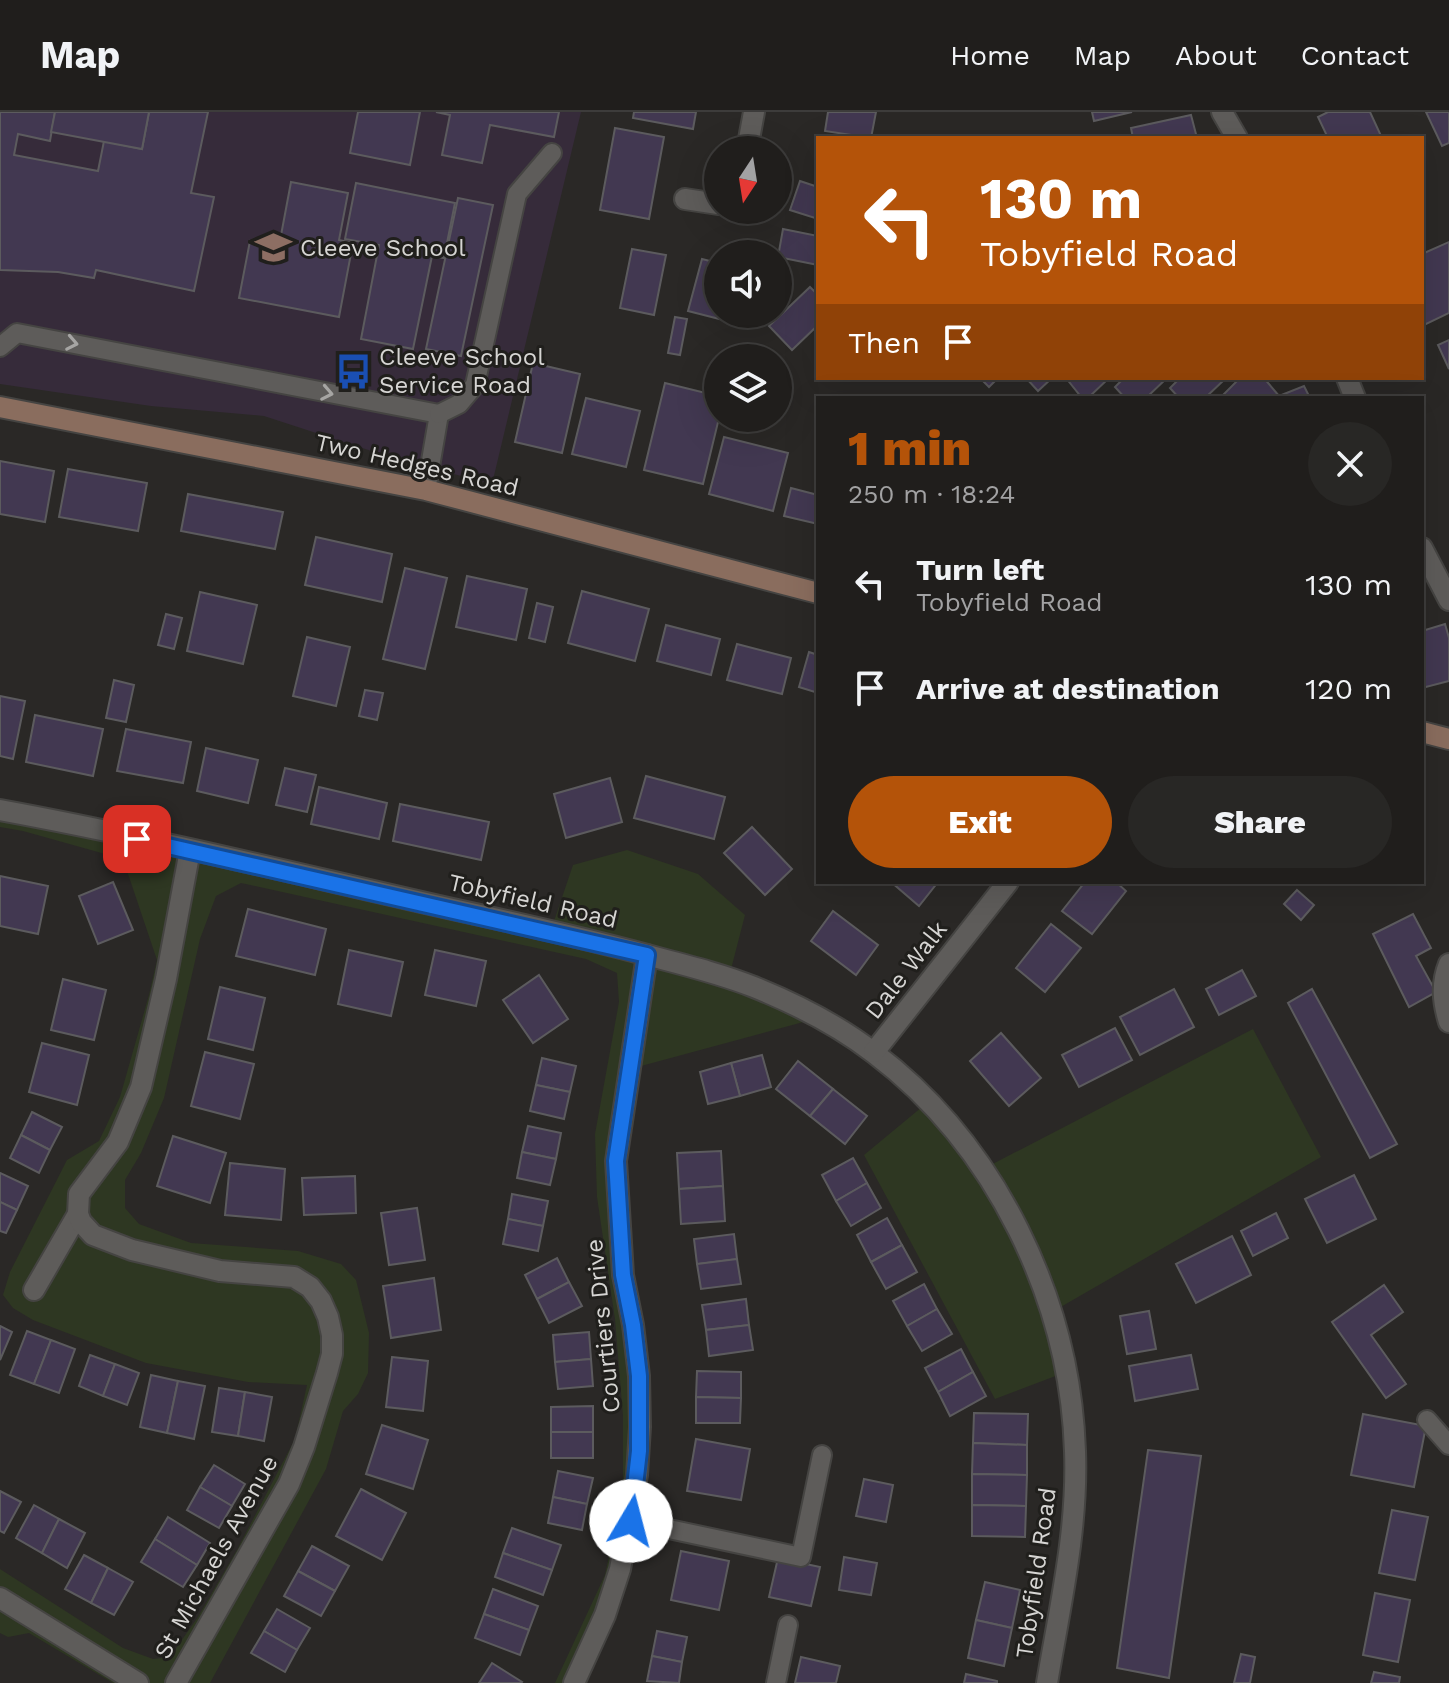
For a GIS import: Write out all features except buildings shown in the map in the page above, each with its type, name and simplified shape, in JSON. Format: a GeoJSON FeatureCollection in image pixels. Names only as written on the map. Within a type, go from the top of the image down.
{"type":"FeatureCollection","features":[{"type":"Feature","properties":{"kind":"street"},"geometry":{"type":"LineString","coordinates":[[750,136],[754,112]]}},
{"type":"Feature","properties":{"kind":"street"},"geometry":{"type":"LineString","coordinates":[[685,199],[704,202]]}},
{"type":"Feature","properties":{"kind":"street","name":"Two Hedges Road"},"geometry":{"type":"LineString","coordinates":[[0,407],[426,490],[816,592]]}},
{"type":"Feature","properties":{"kind":"street"},"geometry":{"type":"LineString","coordinates":[[1424,552],[1449,600]]}},
{"type":"Feature","properties":{"kind":"street"},"geometry":{"type":"LineString","coordinates":[[1424,733],[1449,739]]}},
{"type":"Feature","properties":{"kind":"street","name":"Tobyfield Road"},"geometry":{"type":"LineString","coordinates":[[0,810],[190,850],[647,955],[729,977],[818,1018],[874,1052],[928,1102],[983,1169],[1026,1244],[1060,1342],[1072,1411],[1075,1490],[1072,1529],[1047,1683]]}},
{"type":"Feature","properties":{"kind":"street"},"geometry":{"type":"LineString","coordinates":[[34,1290],[78,1214],[79,1194],[118,1142],[141,1087],[166,979],[190,850]]}},
{"type":"Feature","properties":{"kind":"street","name":"Dale Walk"},"geometry":{"type":"LineString","coordinates":[[874,1052],[1006,884]]}},
{"type":"Feature","properties":{"kind":"street","name":"Courtiers Drive"},"geometry":{"type":"LineString","coordinates":[[574,1683],[605,1615],[620,1569],[631,1521],[639,1451],[639,1376],[623,1275],[616,1161],[647,955]]}},
{"type":"Feature","properties":{"kind":"street"},"geometry":{"type":"LineString","coordinates":[[1449,964],[1444,984],[1444,1003],[1449,1022]]}},
{"type":"Feature","properties":{"kind":"street","name":"St Michaels Avenue"},"geometry":{"type":"LineString","coordinates":[[78,1214],[93,1235],[132,1250],[220,1271],[294,1277],[310,1287],[321,1301],[332,1335],[332,1354],[327,1373],[289,1484],[176,1683]]}},
{"type":"Feature","properties":{"kind":"street"},"geometry":{"type":"LineString","coordinates":[[0,1598],[138,1683]]}},
{"type":"Feature","properties":{"kind":"lane"},"geometry":{"type":"LineString","coordinates":[[0,347],[17,333],[439,414],[459,404],[475,385],[517,194],[552,153]]}},
{"type":"Feature","properties":{"kind":"lane"},"geometry":{"type":"LineString","coordinates":[[426,490],[439,414]]}},
{"type":"Feature","properties":{"kind":"lane"},"geometry":{"type":"LineString","coordinates":[[1427,1420],[1449,1445]]}},
{"type":"Feature","properties":{"kind":"lane"},"geometry":{"type":"LineString","coordinates":[[631,1521],[801,1557],[822,1455]]}},
{"type":"Feature","properties":{"kind":"lane"},"geometry":{"type":"LineString","coordinates":[[776,1683],[788,1625]]}},
{"type":"Feature","properties":{"kind":"shaded area","name":"Cleeve School"},"geometry":{"type":"Polygon","coordinates":[[[0,112],[581,112],[492,484],[396,459],[264,416],[151,406],[0,384],[0,112]]]}},
{"type":"Feature","properties":{"kind":"green space"},"geometry":{"type":"Polygon","coordinates":[[[0,810],[551,930],[573,865],[627,850],[698,874],[745,915],[729,977],[818,1018],[630,1069],[616,1161],[633,1325],[631,1521],[574,1683],[555,1683],[605,1575],[623,1491],[623,1416],[615,1319],[597,1197],[595,1134],[619,1002],[617,973],[586,959],[241,883],[216,896],[200,939],[164,1098],[141,1153],[125,1180],[125,1208],[139,1224],[191,1243],[298,1251],[341,1264],[356,1280],[369,1333],[368,1373],[358,1394],[343,1411],[326,1469],[210,1683],[113,1683],[29,1633],[8,1637],[0,1633],[0,1569],[123,1648],[153,1659],[170,1657],[198,1617],[237,1550],[295,1439],[307,1385],[248,1382],[146,1363],[33,1320],[13,1308],[3,1295],[10,1272],[67,1160],[99,1141],[120,1097],[157,960],[123,859],[0,827],[0,810]]]}},
{"type":"Feature","properties":{"kind":"green space"},"geometry":{"type":"Polygon","coordinates":[[[1253,1029],[1321,1157],[1052,1312],[1066,1372],[995,1399],[864,1155],[928,1102],[983,1169],[1253,1029]]]}},
{"type":"Feature","properties":{"kind":"place","name":"Cleeve School"},"geometry":{"type":"Point","coordinates":[274,248]}},
{"type":"Feature","properties":{"kind":"place","name":"Cleeve School Service Road"},"geometry":{"type":"Point","coordinates":[353,371]}},
{"type":"Feature","properties":{"kind":"route"},"geometry":{"type":"LineString","coordinates":[[137,839],[647,955],[616,1161],[623,1275],[639,1376],[639,1451],[631,1521]]}}]}
